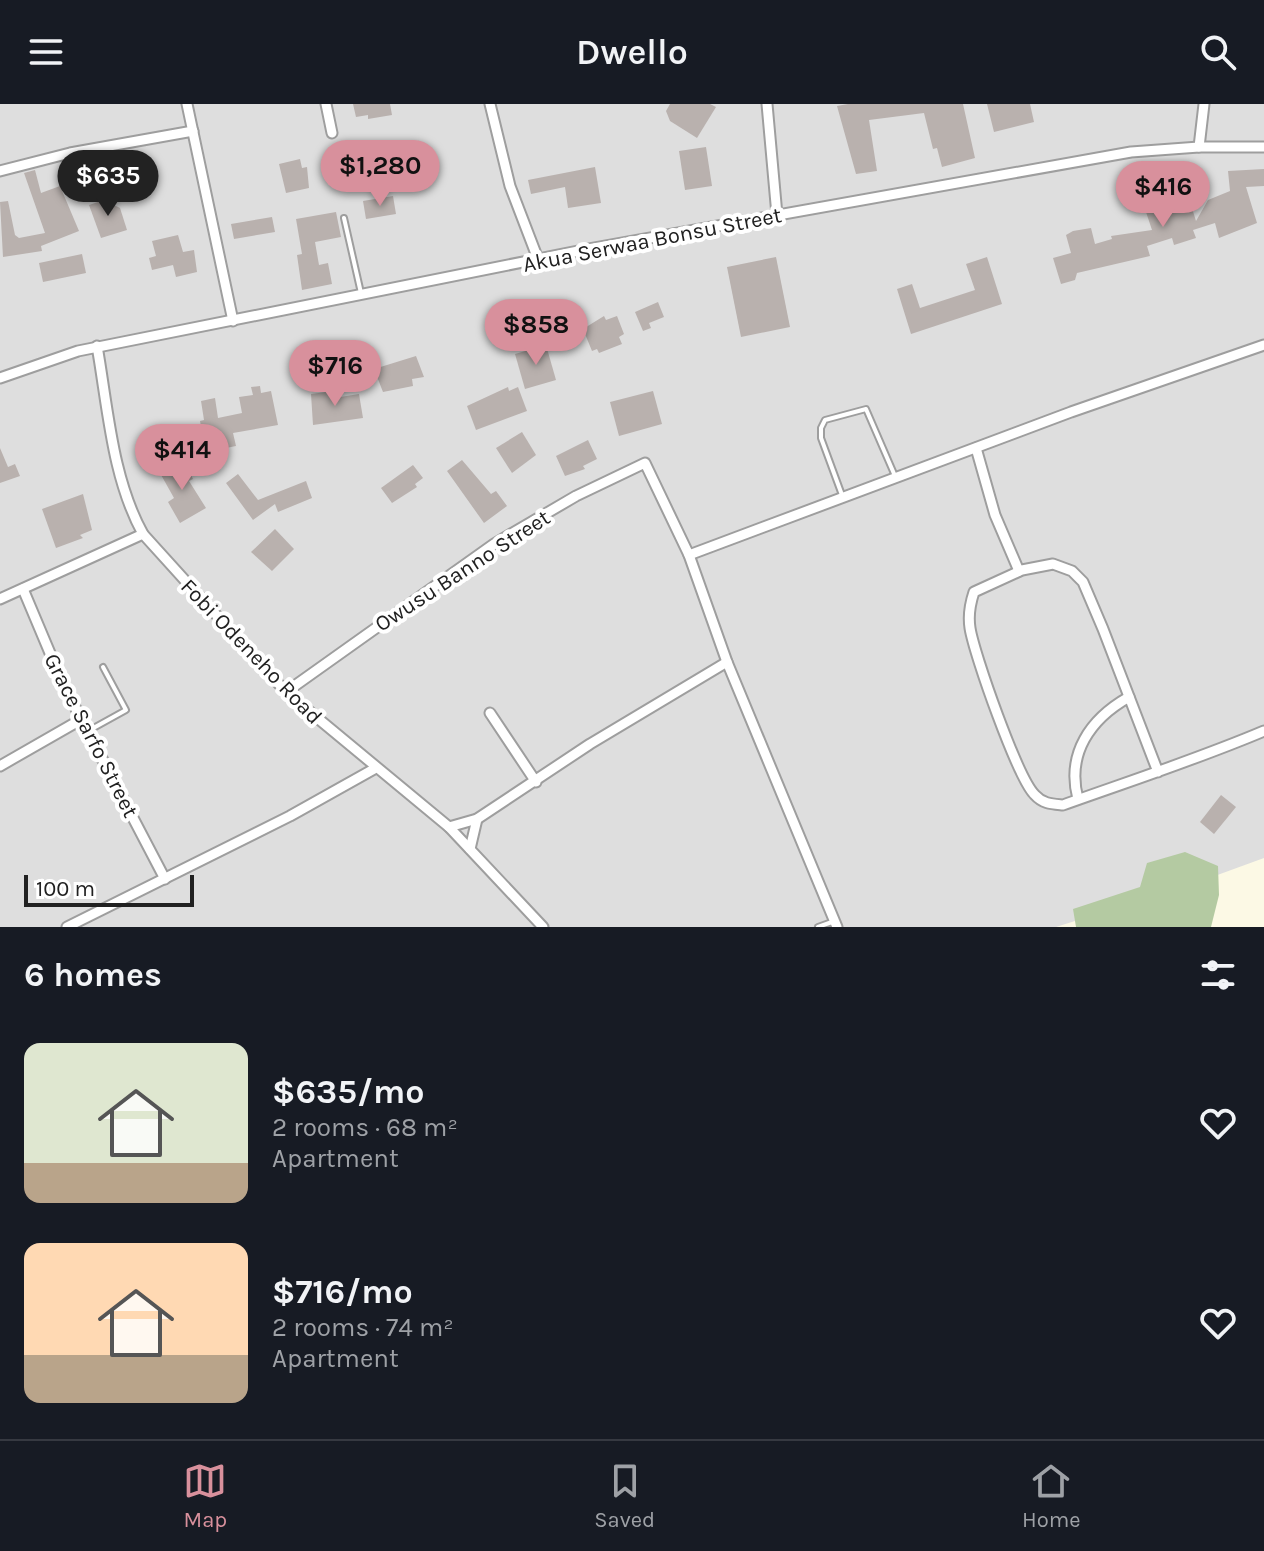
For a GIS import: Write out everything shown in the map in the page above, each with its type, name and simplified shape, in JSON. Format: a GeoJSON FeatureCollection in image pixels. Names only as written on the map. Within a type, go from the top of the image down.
{"type":"FeatureCollection","features":[{"type":"Feature","properties":{"kind":"street"},"geometry":{"type":"LineString","coordinates":[[187,104],[233,321]]}},
{"type":"Feature","properties":{"kind":"street"},"geometry":{"type":"LineString","coordinates":[[326,104],[332,133]]}},
{"type":"Feature","properties":{"kind":"street"},"geometry":{"type":"LineString","coordinates":[[490,104],[506,175],[538,259]]}},
{"type":"Feature","properties":{"kind":"street"},"geometry":{"type":"LineString","coordinates":[[767,104],[777,215]]}},
{"type":"Feature","properties":{"kind":"street"},"geometry":{"type":"LineString","coordinates":[[1199,147],[1204,104]]}},
{"type":"Feature","properties":{"kind":"street"},"geometry":{"type":"LineString","coordinates":[[0,171],[70,153],[193,131]]}},
{"type":"Feature","properties":{"kind":"street","name":"Akua Serwaa Bonsu Street"},"geometry":{"type":"LineString","coordinates":[[0,378],[41,361],[97,346],[777,215],[1131,152],[1199,147],[1264,147]]}},
{"type":"Feature","properties":{"kind":"street"},"geometry":{"type":"LineString","coordinates":[[836,924],[727,662],[689,555],[1264,345]]}},
{"type":"Feature","properties":{"kind":"street","name":"Fobi Odeneho Road"},"geometry":{"type":"LineString","coordinates":[[97,346],[121,477],[143,534],[286,692],[374,769],[449,827],[537,925]]}},
{"type":"Feature","properties":{"kind":"street"},"geometry":{"type":"LineString","coordinates":[[976,448],[995,515],[1019,571]]}},
{"type":"Feature","properties":{"kind":"street","name":"Owusu Banno Street"},"geometry":{"type":"LineString","coordinates":[[286,692],[494,544],[636,464],[646,463],[689,555]]}},
{"type":"Feature","properties":{"kind":"street"},"geometry":{"type":"LineString","coordinates":[[0,599],[143,534]]}},
{"type":"Feature","properties":{"kind":"street"},"geometry":{"type":"LineString","coordinates":[[1158,772],[1083,582],[1072,571],[1053,564],[1019,571],[974,592],[969,607],[970,630],[1011,751],[1027,786],[1047,804],[1063,805],[1158,772],[1264,731]]}},
{"type":"Feature","properties":{"kind":"street","name":"Grace Sarfo Street"},"geometry":{"type":"LineString","coordinates":[[23,589],[82,719],[165,879]]}},
{"type":"Feature","properties":{"kind":"street"},"geometry":{"type":"LineString","coordinates":[[449,827],[477,819],[590,744],[727,662]]}},
{"type":"Feature","properties":{"kind":"street"},"geometry":{"type":"LineString","coordinates":[[1078,799],[1073,768],[1093,724],[1103,711],[1129,697]]}},
{"type":"Feature","properties":{"kind":"street"},"geometry":{"type":"LineString","coordinates":[[490,713],[536,782]]}},
{"type":"Feature","properties":{"kind":"street"},"geometry":{"type":"LineString","coordinates":[[0,766],[82,719]]}},
{"type":"Feature","properties":{"kind":"street"},"geometry":{"type":"LineString","coordinates":[[67,927],[290,816],[374,769]]}},
{"type":"Feature","properties":{"kind":"street"},"geometry":{"type":"LineString","coordinates":[[470,849],[477,819]]}},
{"type":"Feature","properties":{"kind":"lane"},"geometry":{"type":"LineString","coordinates":[[344,218],[361,295]]}},
{"type":"Feature","properties":{"kind":"lane"},"geometry":{"type":"LineString","coordinates":[[843,498],[821,438],[825,420],[866,409],[896,478]]}},
{"type":"Feature","properties":{"kind":"lane"},"geometry":{"type":"LineString","coordinates":[[88,731],[126,710],[103,667]]}},
{"type":"Feature","properties":{"kind":"lane"},"geometry":{"type":"LineString","coordinates":[[818,927],[836,924]]}},
{"type":"Feature","properties":{"kind":"shaded area"},"geometry":{"type":"Polygon","coordinates":[[[0,104],[1264,104],[1264,927],[0,927],[0,104]]]}},
{"type":"Feature","properties":{"kind":"shaded area"},"geometry":{"type":"Polygon","coordinates":[[[1264,858],[1264,927],[1056,927],[1201,881],[1264,858]]]}},
{"type":"Feature","properties":{"kind":"green space"},"geometry":{"type":"Polygon","coordinates":[[[1185,852],[1218,866],[1219,895],[1211,927],[1076,927],[1073,909],[1140,887],[1147,863],[1185,852]]]}},
{"type":"Feature","properties":{"kind":"building"},"geometry":{"type":"Polygon","coordinates":[[[353,104],[390,104],[392,115],[368,119],[368,115],[356,117],[353,104]]]}},
{"type":"Feature","properties":{"kind":"building"},"geometry":{"type":"Polygon","coordinates":[[[670,104],[710,104],[716,107],[697,138],[670,121],[666,111],[670,104]]]}},
{"type":"Feature","properties":{"kind":"building"},"geometry":{"type":"Polygon","coordinates":[[[963,104],[975,158],[942,167],[937,148],[933,149],[924,113],[869,120],[877,171],[856,174],[837,106],[963,104]]]}},
{"type":"Feature","properties":{"kind":"building"},"geometry":{"type":"Polygon","coordinates":[[[987,104],[1030,104],[1034,122],[994,132],[987,104]]]}},
{"type":"Feature","properties":{"kind":"building"},"geometry":{"type":"Polygon","coordinates":[[[706,147],[712,186],[685,190],[679,151],[706,147]]]}},
{"type":"Feature","properties":{"kind":"building"},"geometry":{"type":"Polygon","coordinates":[[[300,159],[302,168],[307,167],[309,188],[286,193],[279,164],[300,159]]]}},
{"type":"Feature","properties":{"kind":"building"},"geometry":{"type":"Polygon","coordinates":[[[595,167],[601,203],[568,208],[565,187],[531,194],[528,180],[595,167]]]}},
{"type":"Feature","properties":{"kind":"building"},"geometry":{"type":"Polygon","coordinates":[[[1264,169],[1264,186],[1246,187],[1257,223],[1219,238],[1215,223],[1193,230],[1196,238],[1174,245],[1172,238],[1147,246],[1150,256],[1077,273],[1075,280],[1061,284],[1053,258],[1071,253],[1066,235],[1073,231],[1091,228],[1095,244],[1112,239],[1111,236],[1152,230],[1146,212],[1172,203],[1174,210],[1191,205],[1196,221],[1208,200],[1230,191],[1228,171],[1264,169]]]}},
{"type":"Feature","properties":{"kind":"building"},"geometry":{"type":"Polygon","coordinates":[[[35,170],[41,193],[60,186],[79,231],[41,246],[42,251],[3,257],[0,202],[8,201],[15,235],[19,238],[45,233],[24,173],[35,170]]]}},
{"type":"Feature","properties":{"kind":"building"},"geometry":{"type":"Polygon","coordinates":[[[393,196],[396,214],[366,219],[363,201],[393,196]]]}},
{"type":"Feature","properties":{"kind":"building"},"geometry":{"type":"Polygon","coordinates":[[[104,200],[120,208],[127,230],[101,238],[89,205],[104,200]]]}},
{"type":"Feature","properties":{"kind":"building"},"geometry":{"type":"Polygon","coordinates":[[[336,212],[341,237],[315,242],[319,265],[328,263],[332,284],[302,290],[297,255],[302,254],[296,219],[336,212]]]}},
{"type":"Feature","properties":{"kind":"building"},"geometry":{"type":"Polygon","coordinates":[[[272,217],[275,232],[234,239],[231,224],[272,217]]]}},
{"type":"Feature","properties":{"kind":"building"},"geometry":{"type":"Polygon","coordinates":[[[178,235],[183,252],[194,250],[197,272],[176,277],[173,265],[152,270],[149,258],[156,256],[152,241],[178,235]]]}},
{"type":"Feature","properties":{"kind":"building"},"geometry":{"type":"Polygon","coordinates":[[[82,254],[86,273],[43,282],[39,263],[82,254]]]}},
{"type":"Feature","properties":{"kind":"building"},"geometry":{"type":"Polygon","coordinates":[[[776,257],[790,327],[741,337],[727,267],[776,257]]]}},
{"type":"Feature","properties":{"kind":"building"},"geometry":{"type":"Polygon","coordinates":[[[987,257],[1002,304],[911,334],[897,289],[912,284],[920,308],[975,290],[966,264],[987,257]]]}},
{"type":"Feature","properties":{"kind":"building"},"geometry":{"type":"Polygon","coordinates":[[[658,302],[664,317],[649,323],[651,328],[643,331],[635,312],[658,302]]]}},
{"type":"Feature","properties":{"kind":"building"},"geometry":{"type":"Polygon","coordinates":[[[604,316],[606,320],[617,316],[624,334],[619,337],[622,344],[599,353],[597,349],[592,351],[583,329],[604,316]]]}},
{"type":"Feature","properties":{"kind":"building"},"geometry":{"type":"Polygon","coordinates":[[[546,345],[556,380],[525,389],[515,354],[546,345]]]}},
{"type":"Feature","properties":{"kind":"building"},"geometry":{"type":"Polygon","coordinates":[[[416,356],[424,377],[412,379],[413,386],[383,392],[374,369],[416,356]]]}},
{"type":"Feature","properties":{"kind":"building"},"geometry":{"type":"Polygon","coordinates":[[[260,386],[261,393],[271,391],[278,425],[233,433],[236,446],[206,452],[200,421],[204,420],[201,401],[215,398],[218,418],[242,413],[239,397],[253,395],[251,387],[260,386]]]}},
{"type":"Feature","properties":{"kind":"building"},"geometry":{"type":"Polygon","coordinates":[[[508,387],[509,391],[518,387],[527,411],[476,430],[467,406],[508,387]]]}},
{"type":"Feature","properties":{"kind":"building"},"geometry":{"type":"Polygon","coordinates":[[[333,391],[334,398],[359,394],[363,418],[313,425],[311,394],[333,391]]]}},
{"type":"Feature","properties":{"kind":"building"},"geometry":{"type":"Polygon","coordinates":[[[653,391],[662,424],[619,436],[610,402],[653,391]]]}},
{"type":"Feature","properties":{"kind":"building"},"geometry":{"type":"Polygon","coordinates":[[[522,432],[536,455],[512,473],[496,448],[522,432]]]}},
{"type":"Feature","properties":{"kind":"building"},"geometry":{"type":"Polygon","coordinates":[[[588,440],[597,459],[583,466],[585,469],[565,476],[556,456],[588,440]]]}},
{"type":"Feature","properties":{"kind":"building"},"geometry":{"type":"Polygon","coordinates":[[[0,448],[8,467],[15,464],[20,476],[0,483],[0,448]]]}},
{"type":"Feature","properties":{"kind":"building"},"geometry":{"type":"Polygon","coordinates":[[[462,460],[491,494],[496,491],[507,506],[484,523],[447,471],[462,460]]]}},
{"type":"Feature","properties":{"kind":"building"},"geometry":{"type":"Polygon","coordinates":[[[184,461],[193,479],[189,481],[206,508],[180,523],[168,502],[174,498],[160,473],[184,461]]]}},
{"type":"Feature","properties":{"kind":"building"},"geometry":{"type":"Polygon","coordinates":[[[413,465],[423,478],[415,484],[417,487],[392,503],[381,488],[413,465]]]}},
{"type":"Feature","properties":{"kind":"building"},"geometry":{"type":"Polygon","coordinates":[[[238,474],[258,500],[306,481],[312,498],[278,512],[275,504],[253,520],[226,483],[238,474]]]}},
{"type":"Feature","properties":{"kind":"building"},"geometry":{"type":"Polygon","coordinates":[[[83,494],[92,530],[80,535],[83,538],[56,548],[42,509],[83,494]]]}},
{"type":"Feature","properties":{"kind":"building"},"geometry":{"type":"Polygon","coordinates":[[[275,529],[294,549],[272,571],[251,552],[275,529]]]}},
{"type":"Feature","properties":{"kind":"building"},"geometry":{"type":"Polygon","coordinates":[[[1221,795],[1236,807],[1214,834],[1200,822],[1221,795]]]}}]}
